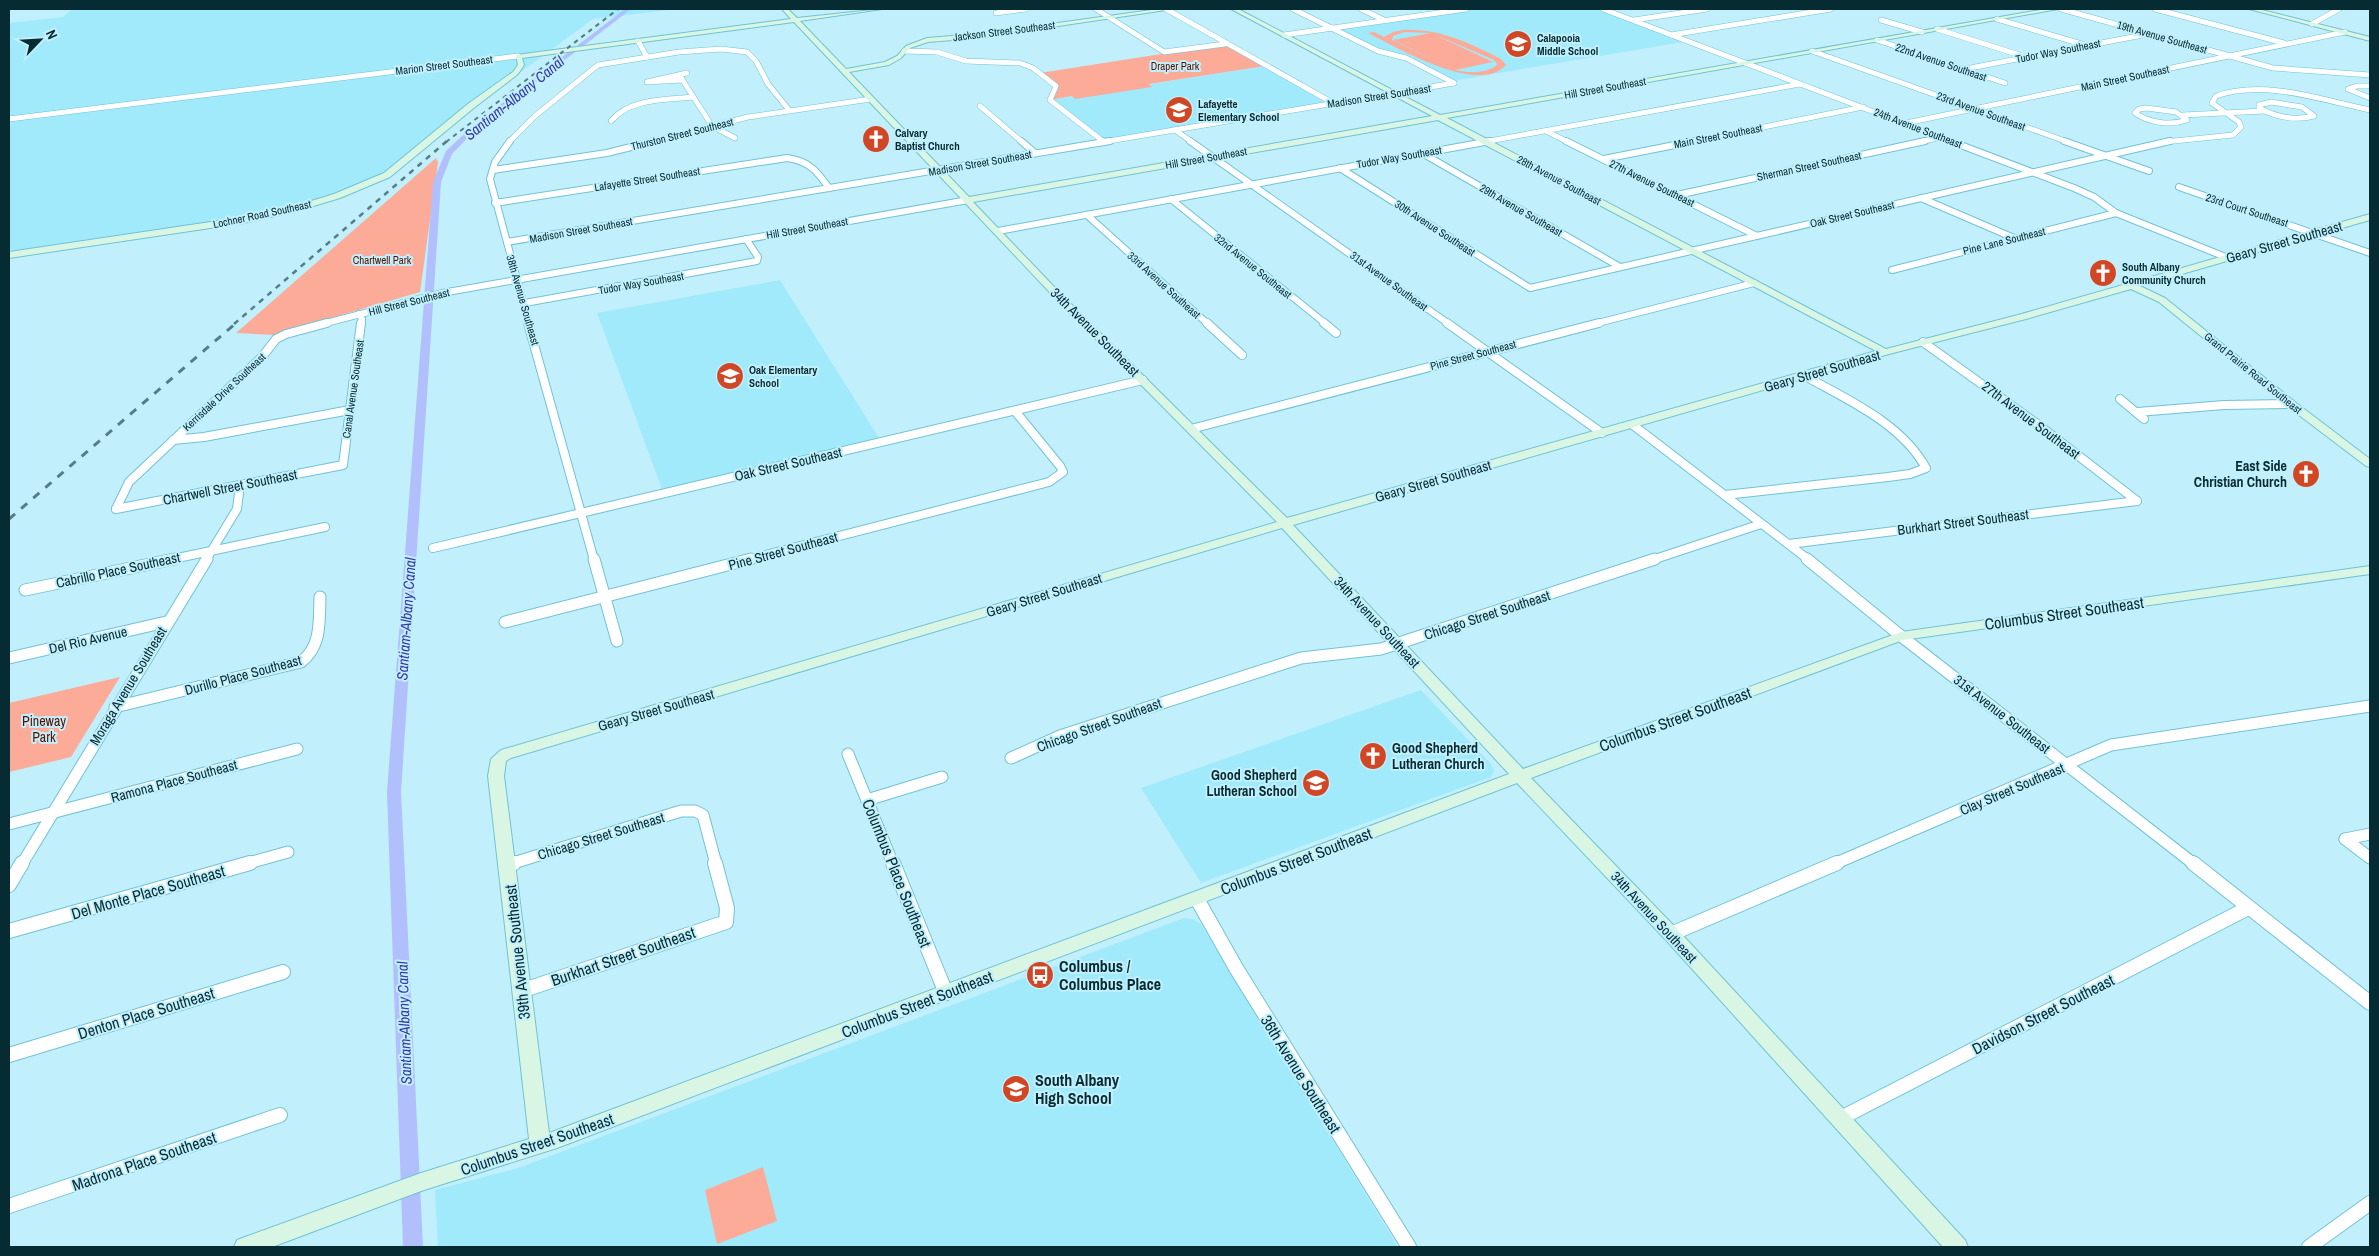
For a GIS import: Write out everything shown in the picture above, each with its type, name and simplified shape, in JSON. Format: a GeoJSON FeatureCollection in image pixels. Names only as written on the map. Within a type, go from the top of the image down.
{"type":"FeatureCollection","features":[{"type":"Feature","properties":{"kind":"street","name":"34th Avenue Southeast"},"geometry":{"type":"LineString","coordinates":[[785,9],[1060,298],[1285,523],[1520,776],[1671,934],[1957,1247]]}},
{"type":"Feature","properties":{"kind":"street","name":"Marion Street Southeast"},"geometry":{"type":"LineString","coordinates":[[9,119],[638,41],[879,9]]}},
{"type":"Feature","properties":{"kind":"street"},"geometry":{"type":"LineString","coordinates":[[996,13],[1026,9]]}},
{"type":"Feature","properties":{"kind":"street"},"geometry":{"type":"LineString","coordinates":[[1096,9],[1164,52],[1225,44]]}},
{"type":"Feature","properties":{"kind":"street"},"geometry":{"type":"LineString","coordinates":[[1166,9],[1225,44],[1333,103]]}},
{"type":"Feature","properties":{"kind":"street","name":"Jackson Street Southeast"},"geometry":{"type":"LineString","coordinates":[[845,71],[887,64],[899,57],[913,44],[933,39],[978,36],[1170,9]]}},
{"type":"Feature","properties":{"kind":"street","name":"28th Avenue Southeast"},"geometry":{"type":"LineString","coordinates":[[1234,9],[1885,352]]}},
{"type":"Feature","properties":{"kind":"street"},"geometry":{"type":"LineString","coordinates":[[1293,9],[1332,28]]}},
{"type":"Feature","properties":{"kind":"street"},"geometry":{"type":"LineString","coordinates":[[1361,9],[1385,20]]}},
{"type":"Feature","properties":{"kind":"street"},"geometry":{"type":"LineString","coordinates":[[1430,9],[1439,13]]}},
{"type":"Feature","properties":{"kind":"street"},"geometry":{"type":"LineString","coordinates":[[1284,35],[1466,9]]}},
{"type":"Feature","properties":{"kind":"street","name":"24th Avenue Southeast"},"geometry":{"type":"LineString","coordinates":[[1603,9],[2034,172],[2084,192],[2116,213],[2228,258]]}},
{"type":"Feature","properties":{"kind":"street"},"geometry":{"type":"LineString","coordinates":[[1633,20],[1707,9]]}},
{"type":"Feature","properties":{"kind":"street"},"geometry":{"type":"LineString","coordinates":[[1671,35],[1831,9]]}},
{"type":"Feature","properties":{"kind":"street","name":"Hill Street Southeast"},"geometry":{"type":"LineString","coordinates":[[359,314],[420,297],[442,293],[2055,9]]}},
{"type":"Feature","properties":{"kind":"street","name":"19th Avenue Southeast"},"geometry":{"type":"LineString","coordinates":[[2061,9],[2287,71],[2370,75]]}},
{"type":"Feature","properties":{"kind":"street"},"geometry":{"type":"LineString","coordinates":[[2155,9],[2287,44]]}},
{"type":"Feature","properties":{"kind":"street"},"geometry":{"type":"LineString","coordinates":[[2252,9],[2370,39]]}},
{"type":"Feature","properties":{"kind":"street"},"geometry":{"type":"LineString","coordinates":[[2312,24],[2339,9]]}},
{"type":"Feature","properties":{"kind":"street"},"geometry":{"type":"LineString","coordinates":[[1997,19],[2087,46]]}},
{"type":"Feature","properties":{"kind":"street"},"geometry":{"type":"LineString","coordinates":[[1881,20],[1922,32]]}},
{"type":"Feature","properties":{"kind":"street","name":"Madison Street Southeast"},"geometry":{"type":"LineString","coordinates":[[506,242],[1454,83],[1406,58],[1378,51],[1332,28]]}},
{"type":"Feature","properties":{"kind":"street"},"geometry":{"type":"LineString","coordinates":[[1937,29],[2027,57]]}},
{"type":"Feature","properties":{"kind":"street","name":"Main Street Southeast"},"geometry":{"type":"LineString","coordinates":[[1905,123],[2345,32]]}},
{"type":"Feature","properties":{"kind":"street","name":"Tudor Way Southeast"},"geometry":{"type":"LineString","coordinates":[[1964,69],[2151,34]]}},
{"type":"Feature","properties":{"kind":"street","name":"22nd Avenue Southeast"},"geometry":{"type":"LineString","coordinates":[[1877,40],[2005,83]]}},
{"type":"Feature","properties":{"kind":"street"},"geometry":{"type":"LineString","coordinates":[[638,41],[647,57]]}},
{"type":"Feature","properties":{"kind":"street"},"geometry":{"type":"LineString","coordinates":[[492,170],[501,152],[524,126],[598,65],[720,48],[745,50],[764,72],[765,79],[789,110]]}},
{"type":"Feature","properties":{"kind":"street"},"geometry":{"type":"LineString","coordinates":[[904,51],[937,52],[966,61],[1020,63],[1033,68],[1056,86],[1050,96],[1050,100],[1104,142]]}},
{"type":"Feature","properties":{"kind":"street","name":"23rd Avenue Southeast"},"geometry":{"type":"LineString","coordinates":[[1812,51],[2149,171]]}},
{"type":"Feature","properties":{"kind":"street","name":"Lochner Road Southeast"},"geometry":{"type":"LineString","coordinates":[[9,255],[258,217],[314,204],[375,182],[395,169],[472,105],[516,73],[522,65],[518,56]]}},
{"type":"Feature","properties":{"kind":"street"},"geometry":{"type":"LineString","coordinates":[[681,78],[647,82],[681,78],[687,73]]}},
{"type":"Feature","properties":{"kind":"street"},"geometry":{"type":"LineString","coordinates":[[681,78],[712,126],[735,138]]}},
{"type":"Feature","properties":{"kind":"street","name":"Tudor Way Southeast"},"geometry":{"type":"LineString","coordinates":[[998,231],[1800,84]]}},
{"type":"Feature","properties":{"kind":"street"},"geometry":{"type":"LineString","coordinates":[[2370,86],[2357,86],[2348,89],[2351,92],[2370,98]]}},
{"type":"Feature","properties":{"kind":"street"},"geometry":{"type":"LineString","coordinates":[[2226,113],[2212,103],[2216,96],[2229,92],[2249,90],[2293,94],[2370,110]]}},
{"type":"Feature","properties":{"kind":"street"},"geometry":{"type":"LineString","coordinates":[[611,121],[618,111],[629,107],[693,97]]}},
{"type":"Feature","properties":{"kind":"street","name":"Thurston Street Southeast"},"geometry":{"type":"LineString","coordinates":[[492,170],[607,153],[748,117],[871,99]]}},
{"type":"Feature","properties":{"kind":"street"},"geometry":{"type":"LineString","coordinates":[[2183,115],[2187,120],[2175,123],[2155,121],[2135,113],[2139,108],[2147,108],[2166,110],[2183,115],[2264,111],[2280,116],[2301,118],[2314,116],[2314,113],[2292,105],[2271,102],[2259,105],[2264,111]]}},
{"type":"Feature","properties":{"kind":"street"},"geometry":{"type":"LineString","coordinates":[[980,106],[1035,153]]}},
{"type":"Feature","properties":{"kind":"street","name":"Main Street Southeast"},"geometry":{"type":"LineString","coordinates":[[1604,159],[1863,107]]}},
{"type":"Feature","properties":{"kind":"street","name":"Oak Street Southeast"},"geometry":{"type":"LineString","coordinates":[[1530,288],[2173,140],[2233,135],[2241,127],[2239,122],[2226,113]]}},
{"type":"Feature","properties":{"kind":"street","name":"31st Avenue Southeast"},"geometry":{"type":"LineString","coordinates":[[1175,130],[1254,184],[1602,433]]}},
{"type":"Feature","properties":{"kind":"street","name":"27th Avenue Southeast"},"geometry":{"type":"LineString","coordinates":[[1546,131],[1757,236]]}},
{"type":"Feature","properties":{"kind":"street","name":"Sherman Street Southeast"},"geometry":{"type":"LineString","coordinates":[[1676,195],[1942,137]]}},
{"type":"Feature","properties":{"kind":"street","name":"29th Avenue Southeast"},"geometry":{"type":"LineString","coordinates":[[1422,153],[1620,267]]}},
{"type":"Feature","properties":{"kind":"street","name":"Lafayette Street Southeast"},"geometry":{"type":"LineString","coordinates":[[495,203],[774,159],[798,159],[814,166],[830,188]]}},
{"type":"Feature","properties":{"kind":"street","name":"30th Avenue Southeast"},"geometry":{"type":"LineString","coordinates":[[1340,168],[1530,288]]}},
{"type":"Feature","properties":{"kind":"street","name":"38th Avenue Southeast"},"geometry":{"type":"LineString","coordinates":[[492,170],[490,177],[495,203],[525,304],[617,641]]}},
{"type":"Feature","properties":{"kind":"street","name":"23rd Court Southeast"},"geometry":{"type":"LineString","coordinates":[[2178,187],[2370,253]]}},
{"type":"Feature","properties":{"kind":"street"},"geometry":{"type":"LineString","coordinates":[[1921,198],[2014,238]]}},
{"type":"Feature","properties":{"kind":"street","name":"32nd Avenue Southeast"},"geometry":{"type":"LineString","coordinates":[[1171,199],[1336,333]]}},
{"type":"Feature","properties":{"kind":"street","name":"Pine Lane Southeast"},"geometry":{"type":"LineString","coordinates":[[1892,270],[2116,213]]}},
{"type":"Feature","properties":{"kind":"street","name":"33rd Avenue Southeast"},"geometry":{"type":"LineString","coordinates":[[1087,215],[1242,355]]}},
{"type":"Feature","properties":{"kind":"street","name":"Geary Street Southeast"},"geometry":{"type":"LineString","coordinates":[[499,758],[506,754],[1285,523],[1885,352],[2022,317],[2132,286],[2370,217]]}},
{"type":"Feature","properties":{"kind":"street","name":"Tudor Way Southeast"},"geometry":{"type":"LineString","coordinates":[[525,304],[757,261],[758,257],[746,239]]}},
{"type":"Feature","properties":{"kind":"street","name":"Pine Street Southeast"},"geometry":{"type":"LineString","coordinates":[[1192,429],[1754,283]]}},
{"type":"Feature","properties":{"kind":"street","name":"Grand Prairie Road Southeast"},"geometry":{"type":"LineString","coordinates":[[2132,286],[2162,300],[2291,404],[2370,464]]}},
{"type":"Feature","properties":{"kind":"street","name":"Canal Avenue Southeast"},"geometry":{"type":"LineString","coordinates":[[342,465],[362,319],[359,314]]}},
{"type":"Feature","properties":{"kind":"street","name":"Kerrisdale Drive Southeast"},"geometry":{"type":"LineString","coordinates":[[116,509],[129,482],[262,357],[276,339],[286,334],[359,314]]}},
{"type":"Feature","properties":{"kind":"street","name":"27th Avenue Southeast"},"geometry":{"type":"LineString","coordinates":[[1923,342],[2036,423],[2137,501]]}},
{"type":"Feature","properties":{"kind":"street"},"geometry":{"type":"LineString","coordinates":[[1725,495],[1910,474],[1926,468],[1923,460],[1885,424],[1868,412],[1805,376]]}},
{"type":"Feature","properties":{"kind":"street","name":"Oak Street Southeast"},"geometry":{"type":"LineString","coordinates":[[433,548],[1143,380]]}},
{"type":"Feature","properties":{"kind":"street"},"geometry":{"type":"LineString","coordinates":[[2120,399],[2141,416],[2224,405],[2291,404]]}},
{"type":"Feature","properties":{"kind":"street"},"geometry":{"type":"LineString","coordinates":[[173,440],[204,437],[350,410]]}},
{"type":"Feature","properties":{"kind":"street","name":"Pine Street Southeast"},"geometry":{"type":"LineString","coordinates":[[505,622],[1049,482],[1060,476],[1063,472],[1060,466],[1015,411]]}},
{"type":"Feature","properties":{"kind":"street","name":"31st Avenue Southeast"},"geometry":{"type":"LineString","coordinates":[[1633,425],[1789,544],[1901,636],[2068,765],[2370,1004]]}},
{"type":"Feature","properties":{"kind":"street","name":"Chartwell Street Southeast"},"geometry":{"type":"LineString","coordinates":[[116,509],[342,465]]}},
{"type":"Feature","properties":{"kind":"street","name":"Moraga Avenue Southeast"},"geometry":{"type":"LineString","coordinates":[[9,885],[166,622],[237,508],[240,485]]}},
{"type":"Feature","properties":{"kind":"street","name":"Burkhart Street Southeast"},"geometry":{"type":"LineString","coordinates":[[1789,544],[2137,501]]}},
{"type":"Feature","properties":{"kind":"street","name":"Chicago Street Southeast"},"geometry":{"type":"LineString","coordinates":[[1011,758],[1060,736],[1301,658],[1381,649],[1761,524]]}},
{"type":"Feature","properties":{"kind":"street","name":"Cabrillo Place Southeast"},"geometry":{"type":"LineString","coordinates":[[24,590],[325,527]]}},
{"type":"Feature","properties":{"kind":"street","name":"Columbus Street Southeast"},"geometry":{"type":"LineString","coordinates":[[245,1247],[422,1182],[540,1145],[1520,776],[1901,636],[2370,570]]}},
{"type":"Feature","properties":{"kind":"street","name":"Durillo Place Southeast"},"geometry":{"type":"LineString","coordinates":[[115,707],[301,662],[309,658],[315,648],[320,597]]}},
{"type":"Feature","properties":{"kind":"street","name":"Del Rio Avenue"},"geometry":{"type":"LineString","coordinates":[[9,658],[166,622]]}},
{"type":"Feature","properties":{"kind":"street","name":"Clay Street Southeast"},"geometry":{"type":"LineString","coordinates":[[1671,934],[2111,745],[2370,706]]}},
{"type":"Feature","properties":{"kind":"street","name":"Ramona Place Southeast"},"geometry":{"type":"LineString","coordinates":[[9,824],[296,749]]}},
{"type":"Feature","properties":{"kind":"street","name":"Columbus Place Southeast"},"geometry":{"type":"LineString","coordinates":[[848,754],[946,993]]}},
{"type":"Feature","properties":{"kind":"street","name":"39th Avenue Southeast"},"geometry":{"type":"LineString","coordinates":[[499,758],[496,776],[540,1145]]}},
{"type":"Feature","properties":{"kind":"street"},"geometry":{"type":"LineString","coordinates":[[867,800],[942,777]]}},
{"type":"Feature","properties":{"kind":"street","name":"Chicago Street Southeast"},"geometry":{"type":"LineString","coordinates":[[507,865],[681,811],[695,811],[702,816],[727,908],[726,922]]}},
{"type":"Feature","properties":{"kind":"street"},"geometry":{"type":"LineString","coordinates":[[2370,834],[2345,839],[2370,858]]}},
{"type":"Feature","properties":{"kind":"street","name":"Del Monte Place Southeast"},"geometry":{"type":"LineString","coordinates":[[9,931],[288,852]]}},
{"type":"Feature","properties":{"kind":"street","name":"36th Avenue Southeast"},"geometry":{"type":"LineString","coordinates":[[1197,899],[1236,968],[1409,1247]]}},
{"type":"Feature","properties":{"kind":"street","name":"Davidson Street Southeast"},"geometry":{"type":"LineString","coordinates":[[1839,1119],[2248,908]]}},
{"type":"Feature","properties":{"kind":"street","name":"Burkhart Street Southeast"},"geometry":{"type":"LineString","coordinates":[[521,991],[726,922]]}},
{"type":"Feature","properties":{"kind":"street","name":"Denton Place Southeast"},"geometry":{"type":"LineString","coordinates":[[9,1055],[283,972]]}},
{"type":"Feature","properties":{"kind":"street","name":"Madrona Place Southeast"},"geometry":{"type":"LineString","coordinates":[[9,1206],[280,1115]]}},
{"type":"Feature","properties":{"kind":"street"},"geometry":{"type":"LineString","coordinates":[[2309,1247],[2370,1203]]}},
{"type":"Feature","properties":{"kind":"shaded area"},"geometry":{"type":"Polygon","coordinates":[[[72,9],[678,9],[593,19],[374,180],[332,198],[277,212],[9,251],[9,23],[63,17],[72,9]]]}},
{"type":"Feature","properties":{"kind":"shaded area","name":"Calapooia Middle School"},"geometry":{"type":"Polygon","coordinates":[[[1465,9],[1603,9],[1689,41],[1452,81],[1406,58],[1383,52],[1332,28],[1465,9]]]}},
{"type":"Feature","properties":{"kind":"shaded area","name":"Lafayette Elementary School"},"geometry":{"type":"Polygon","coordinates":[[[1265,66],[1333,103],[1104,142],[1050,100],[1265,66]]]}},
{"type":"Feature","properties":{"kind":"shaded area","name":"Oak Elementary School"},"geometry":{"type":"Polygon","coordinates":[[[780,280],[879,438],[662,489],[597,313],[780,280]]]}},
{"type":"Feature","properties":{"kind":"shaded area","name":"Good Shepherd Lutheran School"},"geometry":{"type":"Polygon","coordinates":[[[1421,690],[1491,764],[1494,771],[1491,777],[1201,883],[1141,788],[1421,690]]]}},
{"type":"Feature","properties":{"kind":"shaded area","name":"South Albany High School"},"geometry":{"type":"Polygon","coordinates":[[[1184,918],[1193,919],[1201,924],[1398,1247],[438,1247],[435,1190],[518,1168],[1184,918]]]}},
{"type":"Feature","properties":{"kind":"green space"},"geometry":{"type":"Polygon","coordinates":[[[1416,30],[1441,34],[1489,53],[1501,59],[1506,65],[1493,73],[1477,75],[1457,72],[1437,66],[1368,33],[1374,32],[1384,37],[1393,32],[1416,30]],[[1405,32],[1393,36],[1392,40],[1453,69],[1393,40],[1431,33],[1405,32]],[[1433,34],[1493,62],[1455,70],[1477,72],[1488,70],[1497,65],[1492,59],[1433,34]]]}},
{"type":"Feature","properties":{"kind":"green space","name":"Draper Park"},"geometry":{"type":"Polygon","coordinates":[[[1225,44],[1265,66],[1149,84],[1152,87],[1075,99],[1072,96],[1050,100],[1056,86],[1040,73],[1225,44]]]}},
{"type":"Feature","properties":{"kind":"green space","name":"Chartwell Park"},"geometry":{"type":"Polygon","coordinates":[[[436,158],[438,162],[420,292],[273,335],[236,333],[436,158]]]}},
{"type":"Feature","properties":{"kind":"green space","name":"Pineway Park"},"geometry":{"type":"Polygon","coordinates":[[[120,677],[71,757],[9,772],[9,703],[120,677]]]}},
{"type":"Feature","properties":{"kind":"green space"},"geometry":{"type":"Polygon","coordinates":[[[763,1167],[777,1221],[717,1244],[705,1190],[763,1167]]]}},
{"type":"Feature","properties":{"kind":"waterway","name":"Santiam-Albany Canal"},"geometry":{"type":"LineString","coordinates":[[580,46],[628,9]]}},
{"type":"Feature","properties":{"kind":"waterway","name":"Santiam-Albany Canal"},"geometry":{"type":"LineString","coordinates":[[413,1247],[394,792],[437,182],[449,153],[476,126],[572,52]]}},
{"type":"Feature","properties":{"kind":"railway"},"geometry":{"type":"LineString","coordinates":[[446,142],[618,9]]}},
{"type":"Feature","properties":{"kind":"railway"},"geometry":{"type":"LineString","coordinates":[[234,324],[447,141]]}},
{"type":"Feature","properties":{"kind":"railway"},"geometry":{"type":"LineString","coordinates":[[9,519],[236,323]]}},
{"type":"Feature","properties":{"kind":"place","name":"Calapooia Middle School"},"geometry":{"type":"Point","coordinates":[1518,44]}},
{"type":"Feature","properties":{"kind":"place","name":"Lafayette Elementary School"},"geometry":{"type":"Point","coordinates":[1179,110]}},
{"type":"Feature","properties":{"kind":"place","name":"Calvary Baptist Church"},"geometry":{"type":"Point","coordinates":[876,139]}},
{"type":"Feature","properties":{"kind":"place","name":"South Albany Community Church"},"geometry":{"type":"Point","coordinates":[2103,273]}},
{"type":"Feature","properties":{"kind":"place","name":"Oak Elementary School"},"geometry":{"type":"Point","coordinates":[730,376]}},
{"type":"Feature","properties":{"kind":"place","name":"East Side Christian Church"},"geometry":{"type":"Point","coordinates":[2306,474]}},
{"type":"Feature","properties":{"kind":"place","name":"Good Shepherd Lutheran Church"},"geometry":{"type":"Point","coordinates":[1373,756]}},
{"type":"Feature","properties":{"kind":"place","name":"Good Shepherd Lutheran School"},"geometry":{"type":"Point","coordinates":[1316,783]}},
{"type":"Feature","properties":{"kind":"place","name":"Columbus / Columbus Place"},"geometry":{"type":"Point","coordinates":[1040,975]}},
{"type":"Feature","properties":{"kind":"place","name":"South Albany High School"},"geometry":{"type":"Point","coordinates":[1016,1089]}}]}
